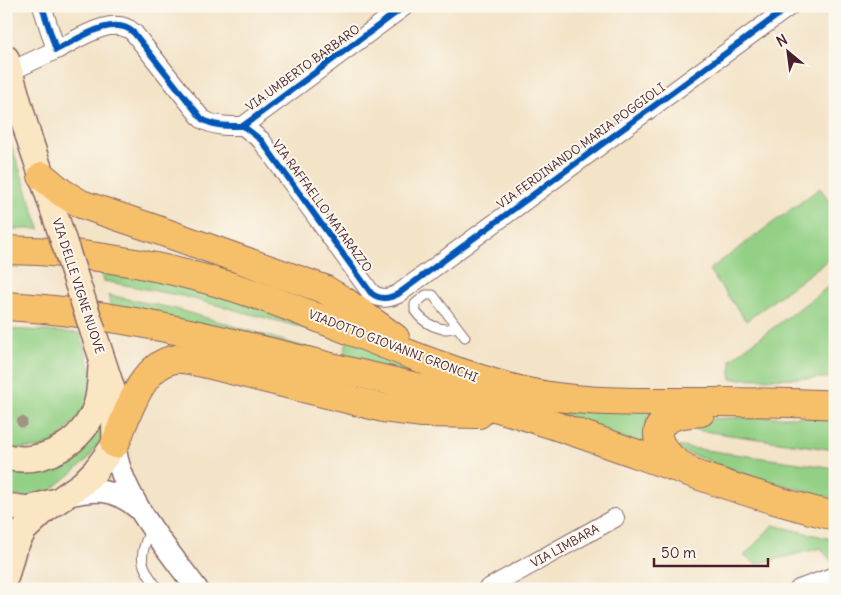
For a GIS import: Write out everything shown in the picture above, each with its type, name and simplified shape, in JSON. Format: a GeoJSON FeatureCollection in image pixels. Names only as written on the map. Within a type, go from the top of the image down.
{"type":"FeatureCollection","features":[{"type":"Feature","properties":{"kind":"main road","name":"VIA DELLE VIGNE NUOVE"},"geometry":{"type":"LineString","coordinates":[[8,72],[108,374],[114,395],[115,444]]}},
{"type":"Feature","properties":{"kind":"main road"},"geometry":{"type":"LineString","coordinates":[[42,176],[61,192],[82,204],[324,289],[344,301],[426,361]]}},
{"type":"Feature","properties":{"kind":"main road","name":"VIADOTTO GIOVANNI GRONCHI"},"geometry":{"type":"LineString","coordinates":[[11,250],[61,253],[122,262],[164,270],[231,287],[279,303],[426,361],[513,388],[569,398],[623,402],[769,402],[835,405]]}},
{"type":"Feature","properties":{"kind":"main road","name":"VIADOTTO GIOVANNI GRONCHI"},"geometry":{"type":"LineString","coordinates":[[19,306],[116,318],[170,328],[520,414],[741,491],[835,516]]}},
{"type":"Feature","properties":{"kind":"main road"},"geometry":{"type":"LineString","coordinates":[[6,457],[18,459],[44,456],[64,448],[79,433],[88,422],[98,398],[101,357]]}},
{"type":"Feature","properties":{"kind":"main road"},"geometry":{"type":"LineString","coordinates":[[6,576],[13,550],[24,530],[44,510],[82,484],[95,471],[115,444],[144,381],[157,368],[176,360],[204,364],[394,410],[423,413],[520,414]]}},
{"type":"Feature","properties":{"kind":"main road"},"geometry":{"type":"LineString","coordinates":[[741,491],[678,465],[663,449],[658,436],[659,430],[663,423],[674,416],[769,402]]}},
{"type":"Feature","properties":{"kind":"main road"},"geometry":{"type":"LineString","coordinates":[[6,506],[22,509],[31,508],[65,496]]}},
{"type":"Feature","properties":{"kind":"street"},"geometry":{"type":"LineString","coordinates":[[8,72],[56,50],[42,6]]}},
{"type":"Feature","properties":{"kind":"street","name":"VIA UMBERTO BARBARO"},"geometry":{"type":"LineString","coordinates":[[56,50],[101,28],[115,25],[127,27],[134,33],[199,115],[207,122],[222,126],[244,126],[405,6]]}},
{"type":"Feature","properties":{"kind":"street","name":"VIA FERDINANDO MARIA POGGIOLI"},"geometry":{"type":"LineString","coordinates":[[383,298],[416,292],[790,6]]}},
{"type":"Feature","properties":{"kind":"street","name":"VIA RAFFAELLO MATARAZZO"},"geometry":{"type":"LineString","coordinates":[[244,126],[260,140],[371,293],[383,298]]}},
{"type":"Feature","properties":{"kind":"street","name":"VIA DELLE VIGNE NUOVE"},"geometry":{"type":"LineString","coordinates":[[115,444],[120,470],[147,519],[196,589]]}},
{"type":"Feature","properties":{"kind":"street","name":"VIA DELLE VIGNE NUOVE"},"geometry":{"type":"LineString","coordinates":[[65,496],[91,490],[104,491],[122,498],[147,519]]}},
{"type":"Feature","properties":{"kind":"street","name":"VIA LIMBARA"},"geometry":{"type":"LineString","coordinates":[[487,589],[616,518]]}},
{"type":"Feature","properties":{"kind":"street"},"geometry":{"type":"LineString","coordinates":[[799,589],[835,576]]}},
{"type":"Feature","properties":{"kind":"lane"},"geometry":{"type":"LineString","coordinates":[[456,327],[450,330],[444,329],[425,322],[418,316],[414,307],[416,292],[433,296],[464,337]]}},
{"type":"Feature","properties":{"kind":"lane"},"geometry":{"type":"LineString","coordinates":[[147,519],[142,563],[158,589]]}},
{"type":"Feature","properties":{"kind":"green space"},"geometry":{"type":"Polygon","coordinates":[[[6,130],[40,229],[6,229],[6,130]]]}},
{"type":"Feature","properties":{"kind":"green space"},"geometry":{"type":"Polygon","coordinates":[[[820,188],[835,208],[835,255],[746,321],[709,270],[820,188]]]}},
{"type":"Feature","properties":{"kind":"green space"},"geometry":{"type":"Polygon","coordinates":[[[99,267],[120,270],[652,411],[646,427],[647,449],[111,308],[108,295],[176,309],[342,358],[347,342],[331,335],[182,296],[104,281],[99,267]]]}},
{"type":"Feature","properties":{"kind":"green space"},"geometry":{"type":"Polygon","coordinates":[[[835,282],[835,378],[731,379],[731,359],[835,282]]]}},
{"type":"Feature","properties":{"kind":"green space"},"geometry":{"type":"Polygon","coordinates":[[[6,329],[80,333],[95,384],[93,402],[50,447],[6,449],[6,329]]]}},
{"type":"Feature","properties":{"kind":"green space"},"geometry":{"type":"Polygon","coordinates":[[[753,417],[835,419],[835,450],[682,428],[685,420],[753,417]]]}},
{"type":"Feature","properties":{"kind":"green space"},"geometry":{"type":"Polygon","coordinates":[[[99,418],[105,422],[101,438],[84,463],[50,491],[33,498],[6,495],[6,465],[99,418]]]}},
{"type":"Feature","properties":{"kind":"green space"},"geometry":{"type":"Polygon","coordinates":[[[676,446],[835,468],[835,499],[750,476],[679,450],[676,446]]]}},
{"type":"Feature","properties":{"kind":"green space"},"geometry":{"type":"Polygon","coordinates":[[[773,525],[835,540],[835,563],[832,562],[821,548],[756,564],[744,556],[773,525]]]}},
{"type":"Feature","properties":{"kind":"cycle path"},"geometry":{"type":"LineString","coordinates":[[42,6],[56,50],[95,30],[116,26],[125,28],[134,33],[202,119],[217,125],[233,126],[243,126],[405,6]]}},
{"type":"Feature","properties":{"kind":"cycle path"},"geometry":{"type":"LineString","coordinates":[[243,126],[261,140],[371,293],[381,298],[387,298],[398,294],[790,6]]}}]}
